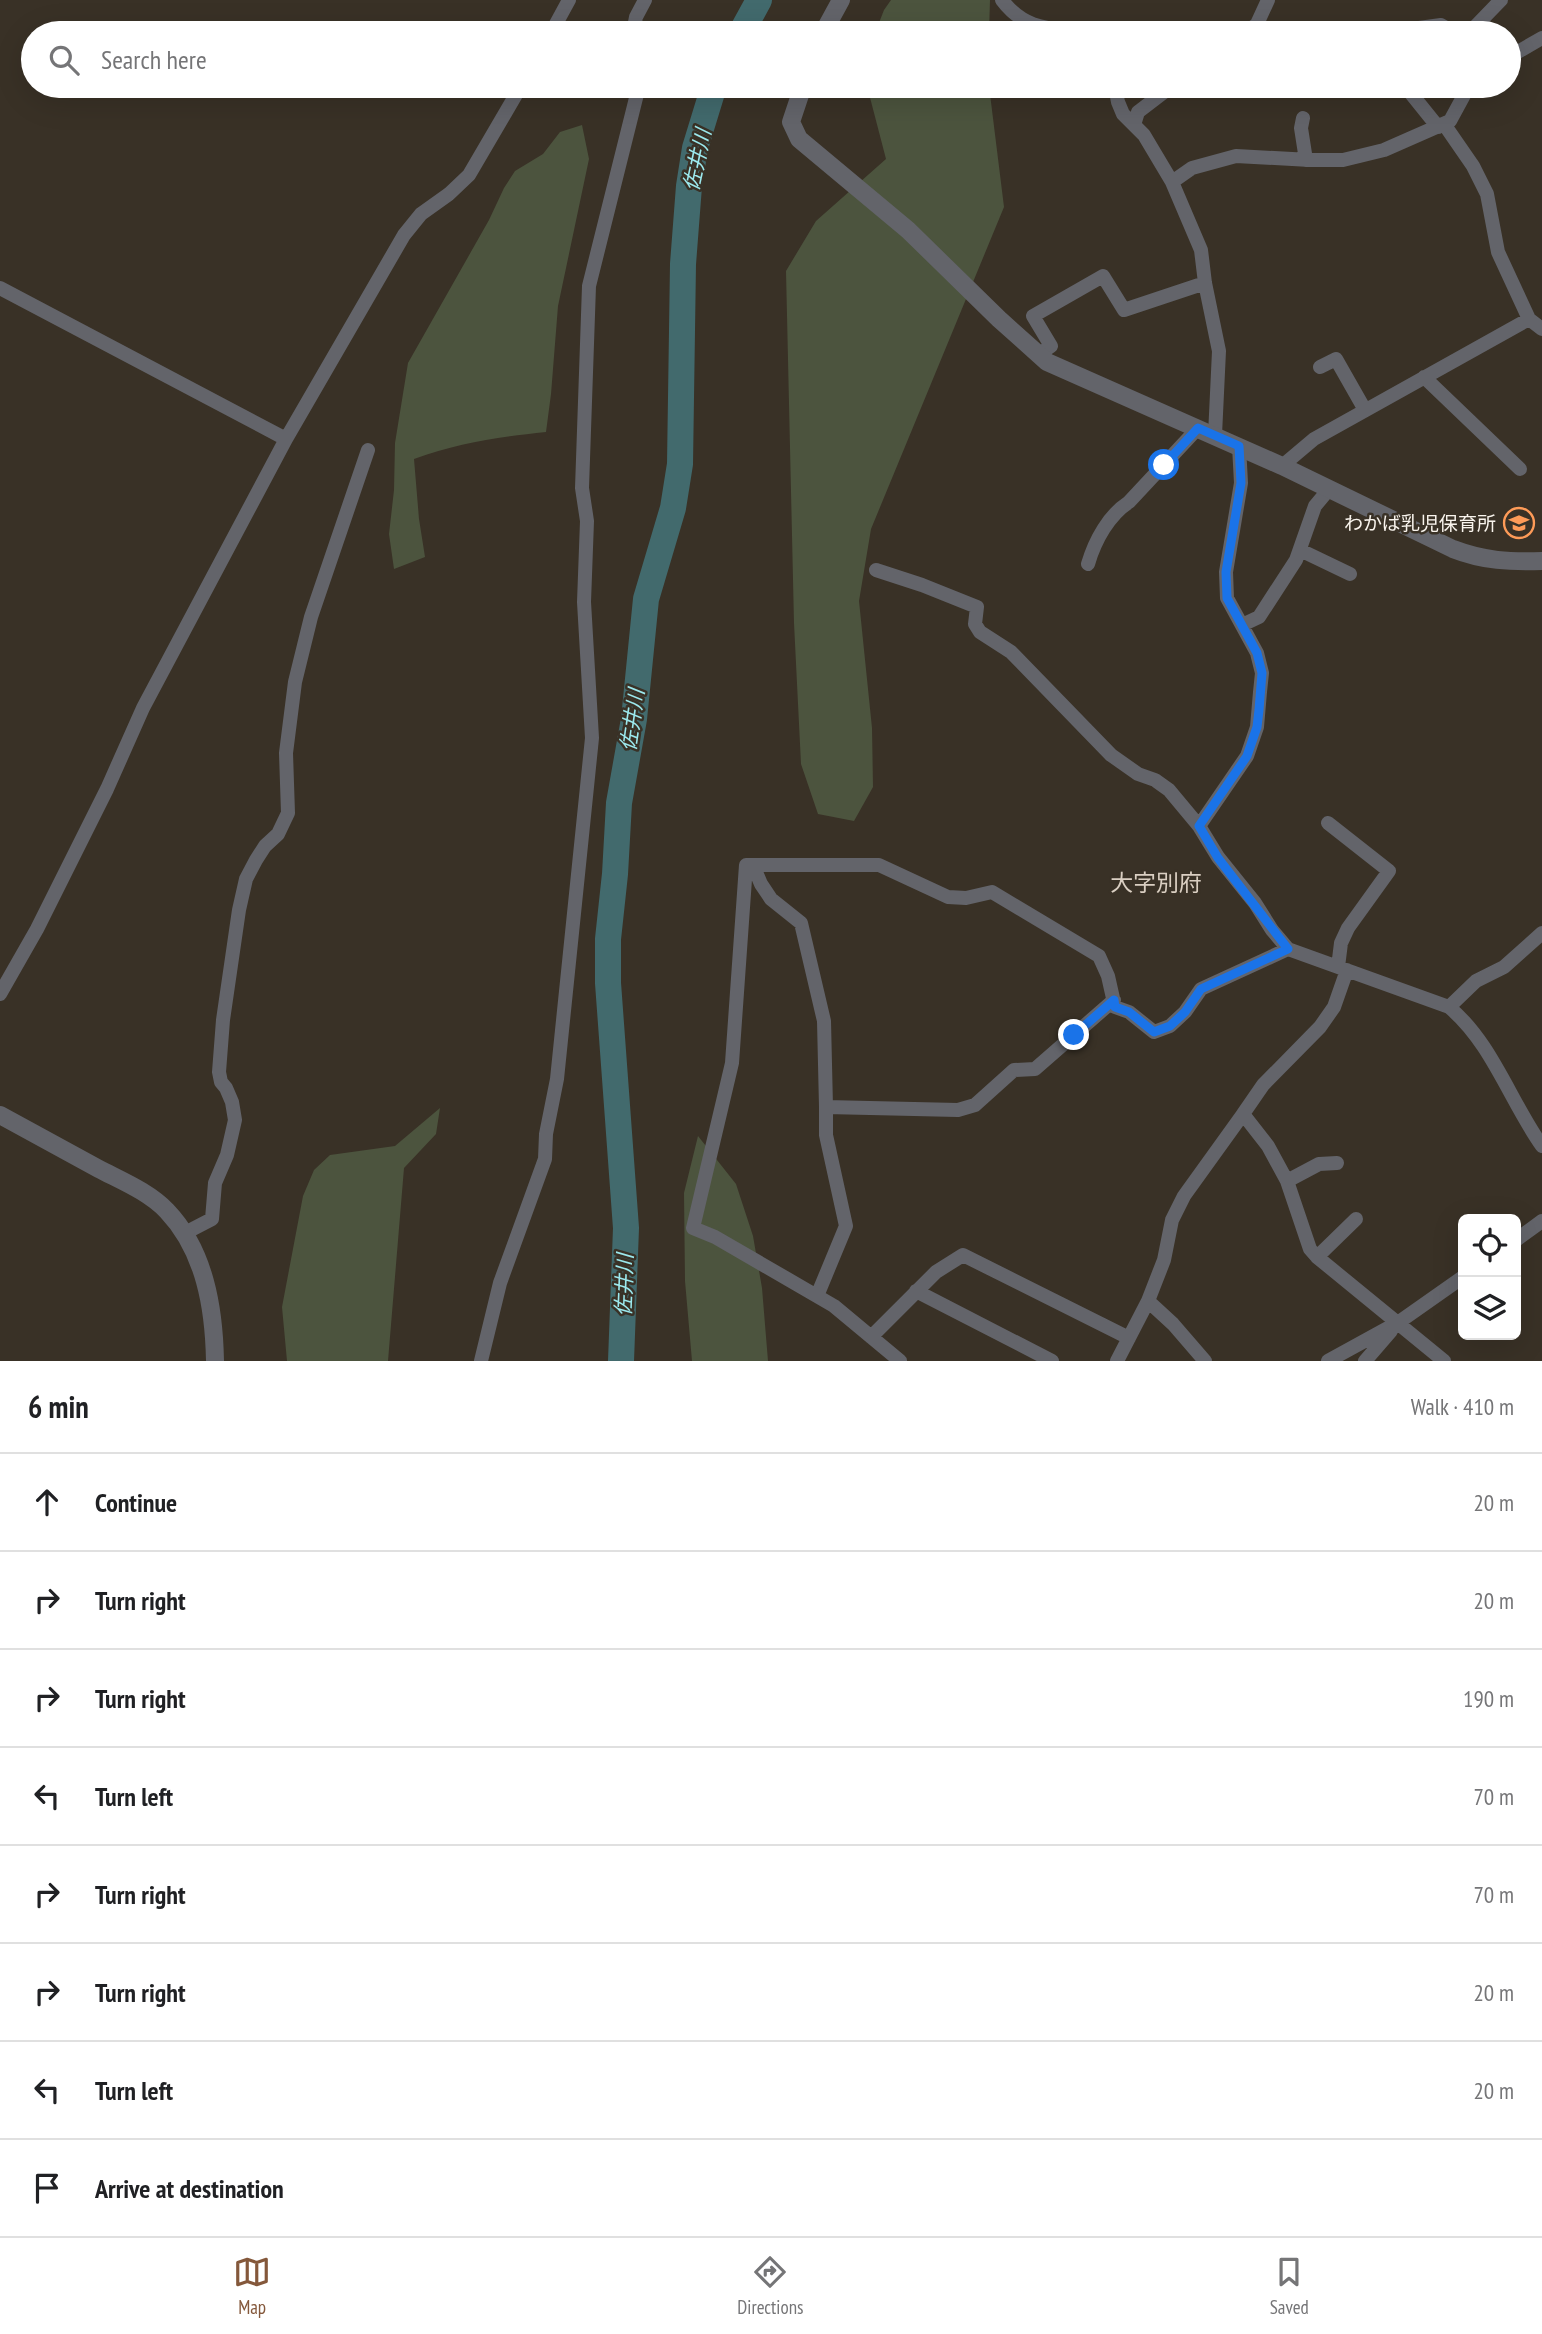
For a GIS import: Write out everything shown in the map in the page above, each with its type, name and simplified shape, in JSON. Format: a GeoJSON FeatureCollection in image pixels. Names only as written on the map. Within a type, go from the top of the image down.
{"type":"FeatureCollection","features":[{"type":"Feature","properties":{"kind":"street"},"geometry":{"type":"LineString","coordinates":[[558,21],[569,0]]}},
{"type":"Feature","properties":{"kind":"street"},"geometry":{"type":"LineString","coordinates":[[635,21],[645,0]]}},
{"type":"Feature","properties":{"kind":"street"},"geometry":{"type":"LineString","coordinates":[[830,21],[841,0]]}},
{"type":"Feature","properties":{"kind":"street"},"geometry":{"type":"LineString","coordinates":[[1002,0],[1014,16],[1023,21]]}},
{"type":"Feature","properties":{"kind":"street"},"geometry":{"type":"LineString","coordinates":[[1258,21],[1268,0]]}},
{"type":"Feature","properties":{"kind":"street"},"geometry":{"type":"LineString","coordinates":[[1481,21],[1501,0]]}},
{"type":"Feature","properties":{"kind":"street"},"geometry":{"type":"LineString","coordinates":[[1521,50],[1542,38]]}},
{"type":"Feature","properties":{"kind":"street"},"geometry":{"type":"LineString","coordinates":[[0,995],[107,789],[143,708],[286,439],[404,235],[421,214],[449,194],[469,175],[515,98]]}},
{"type":"Feature","properties":{"kind":"street"},"geometry":{"type":"LineString","coordinates":[[481,1361],[500,1283],[545,1159],[546,1134],[557,1079],[592,738],[583,602],[587,521],[582,488],[589,286],[636,98]]}},
{"type":"Feature","properties":{"kind":"street"},"geometry":{"type":"LineString","coordinates":[[799,98],[791,122],[799,139],[908,230],[1038,355],[1073,375],[1215,435],[1465,554],[1505,562],[1542,561]]}},
{"type":"Feature","properties":{"kind":"street"},"geometry":{"type":"LineString","coordinates":[[1117,98],[1123,114],[1144,135],[1172,182],[1201,250],[1219,351],[1215,435]]}},
{"type":"Feature","properties":{"kind":"street"},"geometry":{"type":"LineString","coordinates":[[1134,125],[1138,112],[1156,98]]}},
{"type":"Feature","properties":{"kind":"street"},"geometry":{"type":"LineString","coordinates":[[1416,98],[1473,166],[1487,194],[1498,252],[1529,319],[1542,328]]}},
{"type":"Feature","properties":{"kind":"street"},"geometry":{"type":"LineString","coordinates":[[1172,182],[1192,168],[1236,156],[1343,160],[1384,150],[1450,121],[1462,98]]}},
{"type":"Feature","properties":{"kind":"street"},"geometry":{"type":"LineString","coordinates":[[1303,118],[1301,128],[1306,160]]}},
{"type":"Feature","properties":{"kind":"street"},"geometry":{"type":"LineString","coordinates":[[1038,355],[1051,346],[1033,316],[1103,276],[1124,310],[1205,283]]}},
{"type":"Feature","properties":{"kind":"street"},"geometry":{"type":"LineString","coordinates":[[0,288],[286,439]]}},
{"type":"Feature","properties":{"kind":"street"},"geometry":{"type":"LineString","coordinates":[[1282,466],[1314,439],[1529,319]]}},
{"type":"Feature","properties":{"kind":"street"},"geometry":{"type":"LineString","coordinates":[[1320,367],[1336,359],[1365,410]]}},
{"type":"Feature","properties":{"kind":"street"},"geometry":{"type":"LineString","coordinates":[[1424,377],[1520,469]]}},
{"type":"Feature","properties":{"kind":"street"},"geometry":{"type":"LineString","coordinates":[[1087,564],[1093,548],[1117,510],[1129,502],[1198,428]]}},
{"type":"Feature","properties":{"kind":"street"},"geometry":{"type":"LineString","coordinates":[[1199,826],[1247,756],[1257,727],[1262,673],[1257,653],[1227,598],[1226,572],[1241,483],[1239,446]]}},
{"type":"Feature","properties":{"kind":"street"},"geometry":{"type":"LineString","coordinates":[[184,1233],[212,1219],[215,1183],[231,1142],[234,1110],[219,1072],[223,1020],[239,910],[251,869],[265,846],[285,825],[288,813],[286,753],[295,682],[315,605],[368,450]]}},
{"type":"Feature","properties":{"kind":"street"},"geometry":{"type":"LineString","coordinates":[[1242,625],[1259,617],[1296,559],[1315,506],[1330,488]]}},
{"type":"Feature","properties":{"kind":"street"},"geometry":{"type":"LineString","coordinates":[[1300,550],[1350,574]]}},
{"type":"Feature","properties":{"kind":"street"},"geometry":{"type":"LineString","coordinates":[[876,570],[922,584],[977,607],[975,624],[980,632],[1011,652],[1111,755],[1138,774],[1155,780],[1169,790],[1199,826],[1218,858],[1288,949],[1449,1007],[1476,1035],[1540,1140]]}},
{"type":"Feature","properties":{"kind":"street"},"geometry":{"type":"LineString","coordinates":[[1117,1361],[1148,1301],[1164,1260],[1172,1220],[1184,1196],[1263,1085],[1320,1027],[1334,1007],[1343,969],[1341,943],[1389,871],[1328,823]]}},
{"type":"Feature","properties":{"kind":"street"},"geometry":{"type":"LineString","coordinates":[[899,1361],[834,1306],[715,1237],[693,1228],[732,1063],[746,865],[879,865],[948,897],[966,898],[992,892],[1099,956],[1108,976],[1115,1007],[1129,1012],[1154,1032],[1170,1026],[1185,1012],[1201,989],[1288,949]]}},
{"type":"Feature","properties":{"kind":"street"},"geometry":{"type":"LineString","coordinates":[[753,865],[771,899],[801,923],[824,1021],[826,1135],[845,1226],[817,1296]]}},
{"type":"Feature","properties":{"kind":"street"},"geometry":{"type":"LineString","coordinates":[[1449,1007],[1476,981],[1504,967],[1542,933]]}},
{"type":"Feature","properties":{"kind":"street"},"geometry":{"type":"LineString","coordinates":[[826,1107],[958,1110],[975,1105],[1014,1070],[1035,1069],[1114,1000]]}},
{"type":"Feature","properties":{"kind":"street"},"geometry":{"type":"LineString","coordinates":[[1243,1114],[1269,1146],[1287,1181],[1310,1249],[1444,1361]]}},
{"type":"Feature","properties":{"kind":"street"},"geometry":{"type":"LineString","coordinates":[[0,1115],[144,1192],[166,1210],[184,1233],[208,1289],[215,1328],[215,1361]]}},
{"type":"Feature","properties":{"kind":"street"},"geometry":{"type":"LineString","coordinates":[[1287,1181],[1320,1164],[1337,1163]]}},
{"type":"Feature","properties":{"kind":"street"},"geometry":{"type":"LineString","coordinates":[[1317,1257],[1356,1219]]}},
{"type":"Feature","properties":{"kind":"street"},"geometry":{"type":"LineString","coordinates":[[1521,1236],[1542,1221]]}},
{"type":"Feature","properties":{"kind":"street"},"geometry":{"type":"LineString","coordinates":[[871,1337],[936,1272],[963,1255],[1129,1338]]}},
{"type":"Feature","properties":{"kind":"street"},"geometry":{"type":"LineString","coordinates":[[1328,1361],[1399,1322],[1458,1281]]}},
{"type":"Feature","properties":{"kind":"street"},"geometry":{"type":"LineString","coordinates":[[916,1291],[1052,1361]]}},
{"type":"Feature","properties":{"kind":"street"},"geometry":{"type":"LineString","coordinates":[[1148,1301],[1205,1361]]}},
{"type":"Feature","properties":{"kind":"street"},"geometry":{"type":"LineString","coordinates":[[1365,1361],[1399,1322]]}},
{"type":"Feature","properties":{"kind":"green space"},"geometry":{"type":"Polygon","coordinates":[[[891,0],[990,0],[989,21],[880,21],[891,0]]]}},
{"type":"Feature","properties":{"kind":"green space"},"geometry":{"type":"Polygon","coordinates":[[[870,98],[990,98],[1004,207],[871,529],[859,601],[872,728],[873,787],[854,821],[818,814],[801,764],[794,623],[786,271],[816,221],[886,159],[870,98]]]}},
{"type":"Feature","properties":{"kind":"green space"},"geometry":{"type":"Polygon","coordinates":[[[582,125],[589,159],[558,306],[546,432],[479,441],[414,459],[425,557],[394,569],[389,534],[395,443],[408,363],[515,171],[543,154],[560,132],[582,125]]]}},
{"type":"Feature","properties":{"kind":"green space"},"geometry":{"type":"Polygon","coordinates":[[[440,1108],[436,1134],[404,1168],[388,1361],[287,1361],[282,1307],[303,1196],[314,1170],[330,1155],[395,1146],[440,1108]]]}},
{"type":"Feature","properties":{"kind":"green space"},"geometry":{"type":"Polygon","coordinates":[[[698,1136],[736,1184],[753,1236],[762,1288],[768,1361],[692,1361],[685,1281],[684,1193],[698,1136]]]}},
{"type":"Feature","properties":{"kind":"waterway","name":"佐井川"},"geometry":{"type":"LineString","coordinates":[[748,21],[759,0]]}},
{"type":"Feature","properties":{"kind":"waterway","name":"佐井川"},"geometry":{"type":"LineString","coordinates":[[621,1361],[626,1228],[608,983],[608,939],[619,803],[634,719],[646,599],[673,508],[680,464],[683,264],[689,186],[695,148],[710,98]]}},
{"type":"Feature","properties":{"kind":"place","name":"わかば乳児保育所"},"geometry":{"type":"Point","coordinates":[1519,523]}},
{"type":"Feature","properties":{"kind":"district","name":"大字別府"},"geometry":{"type":"Point","coordinates":[1156,882]}},
{"type":"Feature","properties":{"kind":"route"},"geometry":{"type":"LineString","coordinates":[[1074,1035],[1114,1000],[1115,1007],[1129,1012],[1154,1032],[1170,1026],[1185,1012],[1201,989],[1288,949],[1218,858],[1199,826],[1247,756],[1257,727],[1259,710],[1262,673],[1257,653],[1227,598],[1226,572],[1241,483],[1239,446],[1198,428],[1164,465]]}}]}
